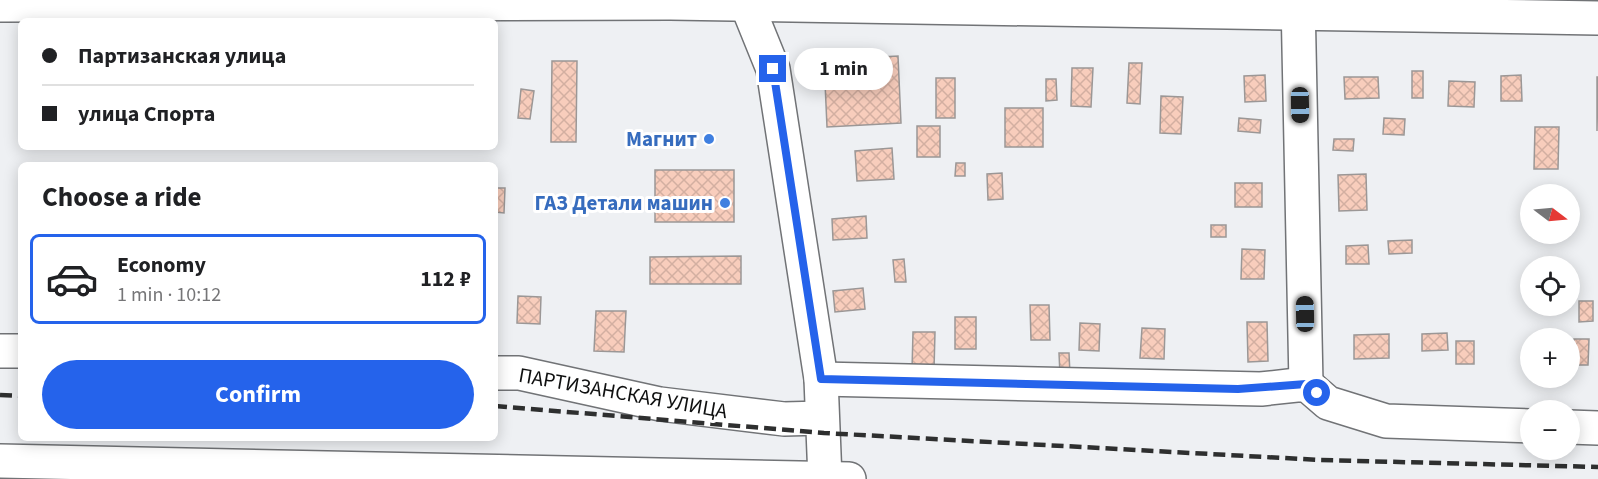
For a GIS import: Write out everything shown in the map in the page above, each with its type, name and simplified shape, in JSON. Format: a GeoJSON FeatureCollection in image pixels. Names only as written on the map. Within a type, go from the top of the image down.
{"type":"FeatureCollection","features":[{"type":"Feature","properties":{"kind":"street"},"geometry":{"type":"LineString","coordinates":[[0,461],[833,478],[822,418],[821,379],[773,69],[747,2]]}},
{"type":"Feature","properties":{"kind":"street"},"geometry":{"type":"LineString","coordinates":[[0,5],[747,2],[1298,6],[1598,18]]}},
{"type":"Feature","properties":{"kind":"street"},"geometry":{"type":"LineString","coordinates":[[1298,6],[1306,384]]}},
{"type":"Feature","properties":{"kind":"street"},"geometry":{"type":"LineString","coordinates":[[0,351],[18,351]]}},
{"type":"Feature","properties":{"kind":"street","name":"ПАРТИЗАНСКАЯ УЛИЦА"},"geometry":{"type":"LineString","coordinates":[[498,373],[540,377],[660,404],[784,419],[822,418]]}},
{"type":"Feature","properties":{"kind":"street"},"geometry":{"type":"LineString","coordinates":[[821,379],[1249,389],[1306,384],[1328,403],[1386,421],[1520,426]]}},
{"type":"Feature","properties":{"kind":"street"},"geometry":{"type":"LineString","coordinates":[[1580,427],[1598,428]]}},
{"type":"Feature","properties":{"kind":"building"},"geometry":{"type":"Polygon","coordinates":[[[898,56],[901,123],[827,127],[824,60],[898,56]]]}},
{"type":"Feature","properties":{"kind":"building"},"geometry":{"type":"Polygon","coordinates":[[[552,61],[577,61],[576,142],[551,142],[552,61]]]}},
{"type":"Feature","properties":{"kind":"building"},"geometry":{"type":"Polygon","coordinates":[[[1129,63],[1142,63],[1140,104],[1127,103],[1129,63]]]}},
{"type":"Feature","properties":{"kind":"building"},"geometry":{"type":"Polygon","coordinates":[[[1072,68],[1093,68],[1091,107],[1071,106],[1072,68]]]}},
{"type":"Feature","properties":{"kind":"building"},"geometry":{"type":"Polygon","coordinates":[[[1412,71],[1423,71],[1423,98],[1412,98],[1412,71]]]}},
{"type":"Feature","properties":{"kind":"building"},"geometry":{"type":"Polygon","coordinates":[[[1265,75],[1266,101],[1245,102],[1244,76],[1265,75]]]}},
{"type":"Feature","properties":{"kind":"building"},"geometry":{"type":"Polygon","coordinates":[[[1521,75],[1522,101],[1501,101],[1501,76],[1521,75]]]}},
{"type":"Feature","properties":{"kind":"building"},"geometry":{"type":"Polygon","coordinates":[[[1344,77],[1378,77],[1379,98],[1345,99],[1344,77]]]}},
{"type":"Feature","properties":{"kind":"building"},"geometry":{"type":"Polygon","coordinates":[[[1597,77],[1598,77],[1597,131],[1597,77]]]}},
{"type":"Feature","properties":{"kind":"building"},"geometry":{"type":"Polygon","coordinates":[[[936,78],[955,78],[955,118],[936,118],[936,78]]]}},
{"type":"Feature","properties":{"kind":"building"},"geometry":{"type":"Polygon","coordinates":[[[1046,79],[1056,79],[1057,100],[1046,101],[1046,79]]]}},
{"type":"Feature","properties":{"kind":"building"},"geometry":{"type":"Polygon","coordinates":[[[1449,81],[1475,82],[1474,107],[1448,106],[1449,81]]]}},
{"type":"Feature","properties":{"kind":"building"},"geometry":{"type":"Polygon","coordinates":[[[521,89],[534,91],[530,119],[518,118],[521,89]]]}},
{"type":"Feature","properties":{"kind":"building"},"geometry":{"type":"Polygon","coordinates":[[[1161,96],[1183,97],[1181,134],[1160,133],[1161,96]]]}},
{"type":"Feature","properties":{"kind":"building"},"geometry":{"type":"Polygon","coordinates":[[[1005,108],[1043,108],[1043,147],[1005,147],[1005,108]]]}},
{"type":"Feature","properties":{"kind":"building"},"geometry":{"type":"Polygon","coordinates":[[[1239,118],[1261,120],[1260,133],[1238,131],[1239,118]]]}},
{"type":"Feature","properties":{"kind":"building"},"geometry":{"type":"Polygon","coordinates":[[[1384,118],[1405,119],[1404,135],[1383,134],[1384,118]]]}},
{"type":"Feature","properties":{"kind":"building"},"geometry":{"type":"Polygon","coordinates":[[[917,126],[940,126],[940,157],[917,157],[917,126]]]}},
{"type":"Feature","properties":{"kind":"building"},"geometry":{"type":"Polygon","coordinates":[[[1535,127],[1559,127],[1558,169],[1534,169],[1535,127]]]}},
{"type":"Feature","properties":{"kind":"building"},"geometry":{"type":"Polygon","coordinates":[[[1334,139],[1354,139],[1353,151],[1333,150],[1334,139]]]}},
{"type":"Feature","properties":{"kind":"building"},"geometry":{"type":"Polygon","coordinates":[[[892,148],[894,179],[857,181],[855,151],[892,148]]]}},
{"type":"Feature","properties":{"kind":"building"},"geometry":{"type":"Polygon","coordinates":[[[956,163],[965,163],[965,176],[955,176],[956,163]]]}},
{"type":"Feature","properties":{"kind":"building"},"geometry":{"type":"Polygon","coordinates":[[[655,170],[734,170],[734,222],[655,222],[655,170]]]}},
{"type":"Feature","properties":{"kind":"building"},"geometry":{"type":"Polygon","coordinates":[[[1002,173],[1003,199],[988,200],[987,174],[1002,173]]]}},
{"type":"Feature","properties":{"kind":"building"},"geometry":{"type":"Polygon","coordinates":[[[1366,174],[1367,210],[1339,211],[1338,175],[1366,174]]]}},
{"type":"Feature","properties":{"kind":"building"},"geometry":{"type":"Polygon","coordinates":[[[1235,183],[1262,183],[1262,207],[1235,207],[1235,183]]]}},
{"type":"Feature","properties":{"kind":"building"},"geometry":{"type":"Polygon","coordinates":[[[498,188],[505,188],[504,213],[498,212],[498,188]]]}},
{"type":"Feature","properties":{"kind":"building"},"geometry":{"type":"Polygon","coordinates":[[[866,216],[867,238],[833,240],[832,219],[866,216]]]}},
{"type":"Feature","properties":{"kind":"building"},"geometry":{"type":"Polygon","coordinates":[[[1211,225],[1226,225],[1226,237],[1211,237],[1211,225]]]}},
{"type":"Feature","properties":{"kind":"building"},"geometry":{"type":"Polygon","coordinates":[[[1412,240],[1412,253],[1389,254],[1388,241],[1412,240]]]}},
{"type":"Feature","properties":{"kind":"building"},"geometry":{"type":"Polygon","coordinates":[[[1368,245],[1369,264],[1346,264],[1346,246],[1368,245]]]}},
{"type":"Feature","properties":{"kind":"building"},"geometry":{"type":"Polygon","coordinates":[[[1242,249],[1265,250],[1264,279],[1241,279],[1242,249]]]}},
{"type":"Feature","properties":{"kind":"building"},"geometry":{"type":"Polygon","coordinates":[[[741,256],[741,284],[650,284],[650,257],[741,256]]]}},
{"type":"Feature","properties":{"kind":"building"},"geometry":{"type":"Polygon","coordinates":[[[904,259],[906,282],[895,282],[893,260],[904,259]]]}},
{"type":"Feature","properties":{"kind":"building"},"geometry":{"type":"Polygon","coordinates":[[[863,288],[865,309],[835,312],[833,291],[863,288]]]}},
{"type":"Feature","properties":{"kind":"building"},"geometry":{"type":"Polygon","coordinates":[[[518,296],[541,297],[540,324],[517,323],[518,296]]]}},
{"type":"Feature","properties":{"kind":"building"},"geometry":{"type":"Polygon","coordinates":[[[1580,301],[1593,301],[1593,321],[1579,322],[1580,301]]]}},
{"type":"Feature","properties":{"kind":"building"},"geometry":{"type":"Polygon","coordinates":[[[1030,305],[1049,305],[1050,340],[1031,340],[1030,305]]]}},
{"type":"Feature","properties":{"kind":"building"},"geometry":{"type":"Polygon","coordinates":[[[596,311],[626,311],[624,352],[594,351],[596,311]]]}},
{"type":"Feature","properties":{"kind":"building"},"geometry":{"type":"Polygon","coordinates":[[[955,317],[976,317],[976,349],[955,349],[955,317]]]}},
{"type":"Feature","properties":{"kind":"building"},"geometry":{"type":"Polygon","coordinates":[[[1247,322],[1267,322],[1268,361],[1248,362],[1247,322]]]}},
{"type":"Feature","properties":{"kind":"building"},"geometry":{"type":"Polygon","coordinates":[[[1080,323],[1100,324],[1099,351],[1079,350],[1080,323]]]}},
{"type":"Feature","properties":{"kind":"building"},"geometry":{"type":"Polygon","coordinates":[[[1142,328],[1165,329],[1164,359],[1140,358],[1142,328]]]}},
{"type":"Feature","properties":{"kind":"building"},"geometry":{"type":"Polygon","coordinates":[[[913,332],[935,332],[934,370],[912,370],[913,332]]]}},
{"type":"Feature","properties":{"kind":"building"},"geometry":{"type":"Polygon","coordinates":[[[1447,333],[1448,350],[1422,351],[1422,334],[1447,333]]]}},
{"type":"Feature","properties":{"kind":"building"},"geometry":{"type":"Polygon","coordinates":[[[1389,334],[1389,358],[1354,359],[1354,335],[1389,334]]]}},
{"type":"Feature","properties":{"kind":"building"},"geometry":{"type":"Polygon","coordinates":[[[1580,339],[1589,339],[1588,365],[1580,365],[1580,339]]]}},
{"type":"Feature","properties":{"kind":"building"},"geometry":{"type":"Polygon","coordinates":[[[1456,341],[1474,341],[1474,364],[1456,364],[1456,341]]]}},
{"type":"Feature","properties":{"kind":"building"},"geometry":{"type":"Polygon","coordinates":[[[1059,353],[1069,353],[1070,375],[1060,375],[1059,353]]]}},
{"type":"Feature","properties":{"kind":"railway"},"geometry":{"type":"LineString","coordinates":[[0,395],[18,396]]}},
{"type":"Feature","properties":{"kind":"railway"},"geometry":{"type":"LineString","coordinates":[[498,406],[824,433],[1320,460],[1598,467]]}},
{"type":"Feature","properties":{"kind":"place","name":"Магнит"},"geometry":{"type":"Point","coordinates":[709,139]}},
{"type":"Feature","properties":{"kind":"place","name":"ГАЗ Детали машин"},"geometry":{"type":"Point","coordinates":[725,203]}},
{"type":"Feature","properties":{"kind":"route"},"geometry":{"type":"LineString","coordinates":[[773,69],[821,379],[905,383],[1238,389],[1306,384],[1317,393]]}}]}
